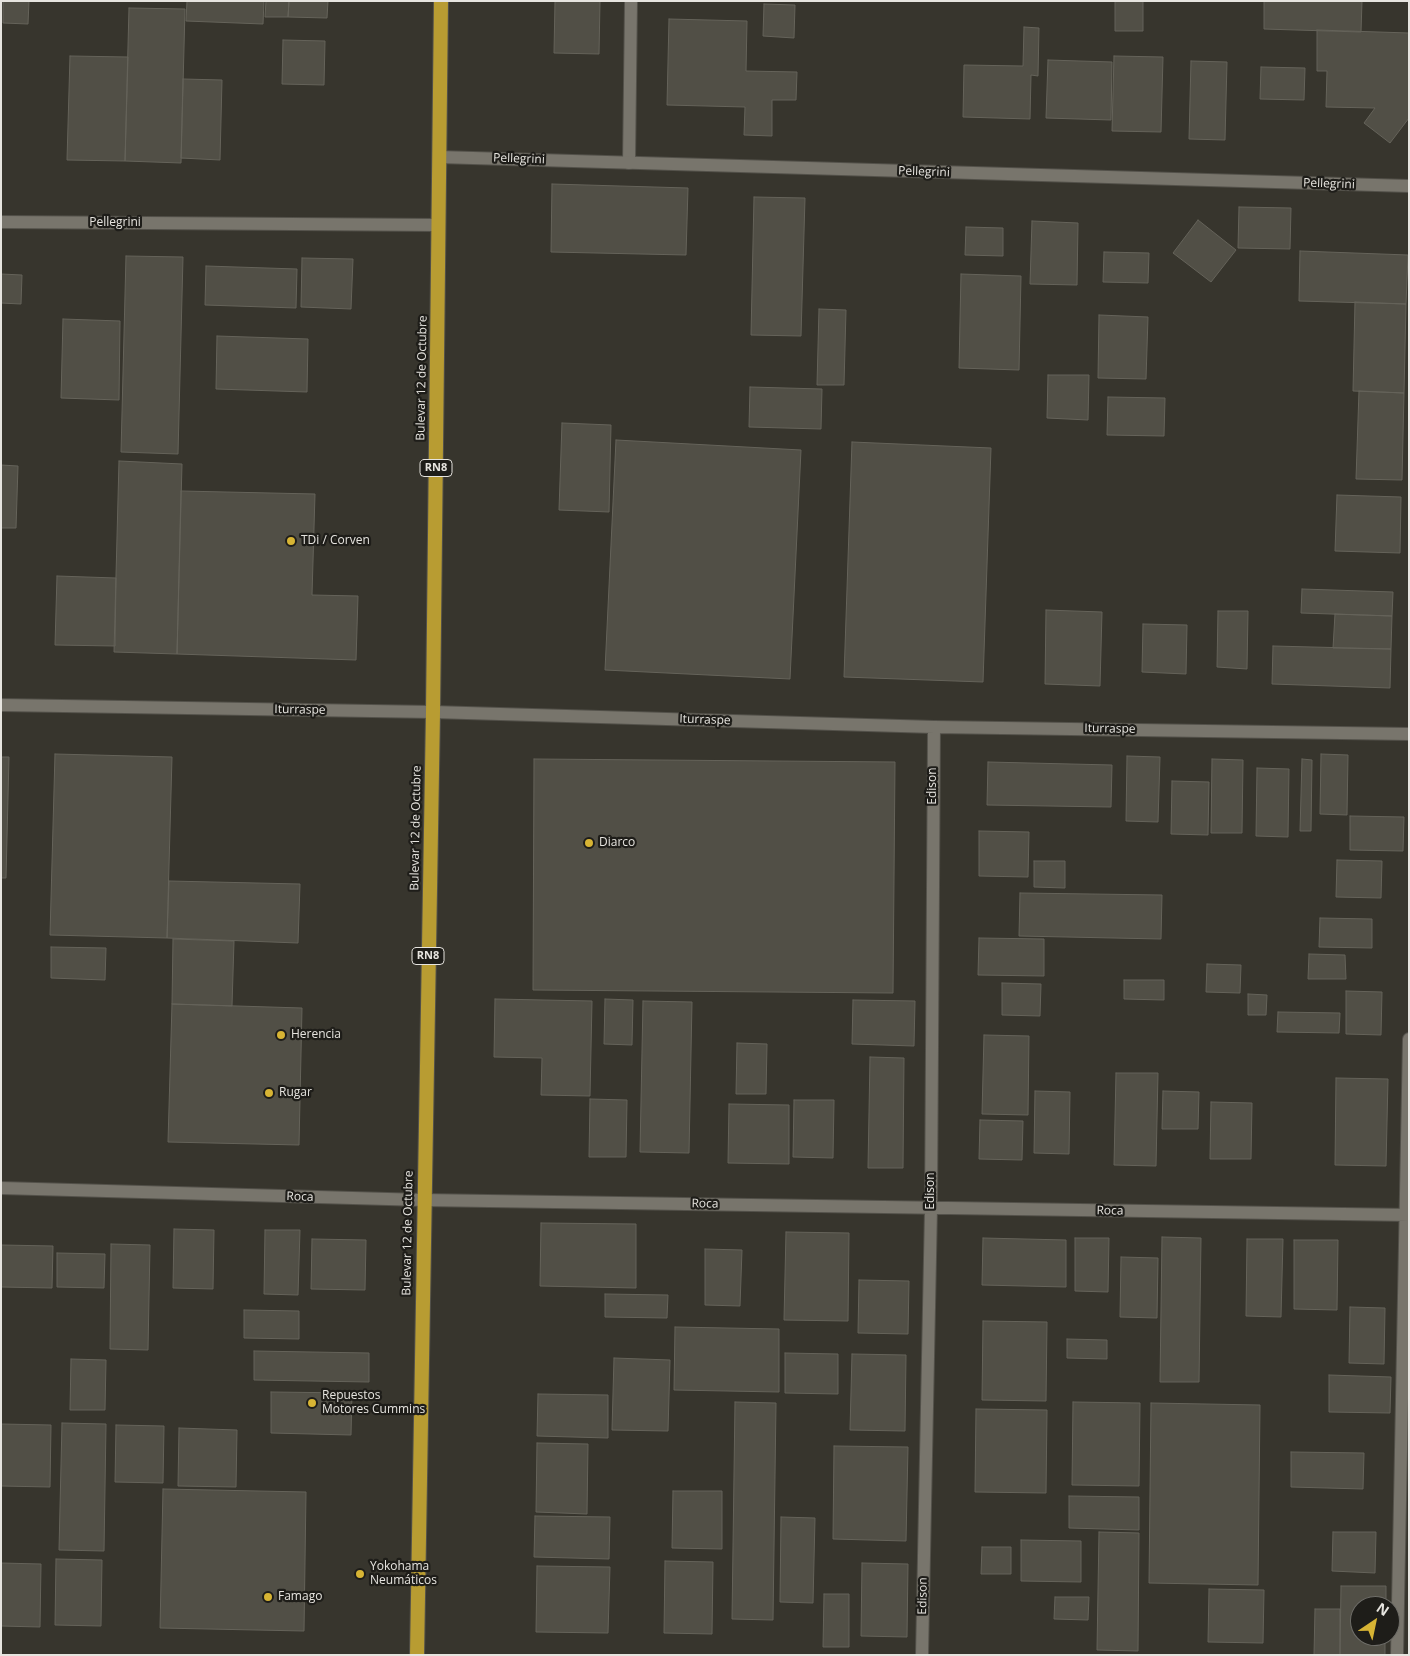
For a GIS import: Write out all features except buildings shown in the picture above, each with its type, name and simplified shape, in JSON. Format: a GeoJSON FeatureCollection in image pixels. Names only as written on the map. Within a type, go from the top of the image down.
{"type":"FeatureCollection","features":[{"type":"Feature","properties":{"kind":"highway","name":"Bulevar 12 de Octubre"},"geometry":{"type":"LineString","coordinates":[[417,1655],[423,1200],[434,712],[441,1]]}},
{"type":"Feature","properties":{"kind":"street"},"geometry":{"type":"LineString","coordinates":[[629,163],[631,1]]}},
{"type":"Feature","properties":{"kind":"street","name":"Pellegrini"},"geometry":{"type":"LineString","coordinates":[[439,157],[1409,186]]}},
{"type":"Feature","properties":{"kind":"street","name":"Pellegrini"},"geometry":{"type":"LineString","coordinates":[[1,222],[439,224]]}},
{"type":"Feature","properties":{"kind":"street","name":"Iturraspe"},"geometry":{"type":"LineString","coordinates":[[1,705],[434,712],[934,727],[1409,734]]}},
{"type":"Feature","properties":{"kind":"street","name":"Edison"},"geometry":{"type":"LineString","coordinates":[[922,1655],[931,1208],[934,727]]}},
{"type":"Feature","properties":{"kind":"street"},"geometry":{"type":"LineString","coordinates":[[1397,1655],[1409,1040]]}},
{"type":"Feature","properties":{"kind":"street","name":"Roca"},"geometry":{"type":"LineString","coordinates":[[1,1188],[423,1200],[1406,1215]]}},
{"type":"Feature","properties":{"kind":"place","name":"TDi / Corven"},"geometry":{"type":"Point","coordinates":[291,541]}},
{"type":"Feature","properties":{"kind":"place","name":"Diarco"},"geometry":{"type":"Point","coordinates":[589,843]}},
{"type":"Feature","properties":{"kind":"place","name":"Herencia"},"geometry":{"type":"Point","coordinates":[281,1035]}},
{"type":"Feature","properties":{"kind":"place","name":"Rugar"},"geometry":{"type":"Point","coordinates":[269,1093]}},
{"type":"Feature","properties":{"kind":"place","name":"Repuestos Motores Cummins"},"geometry":{"type":"Point","coordinates":[312,1403]}},
{"type":"Feature","properties":{"kind":"place","name":"Yokohama Neumáticos"},"geometry":{"type":"Point","coordinates":[360,1574]}},
{"type":"Feature","properties":{"kind":"place","name":"Famago"},"geometry":{"type":"Point","coordinates":[268,1597]}}]}
